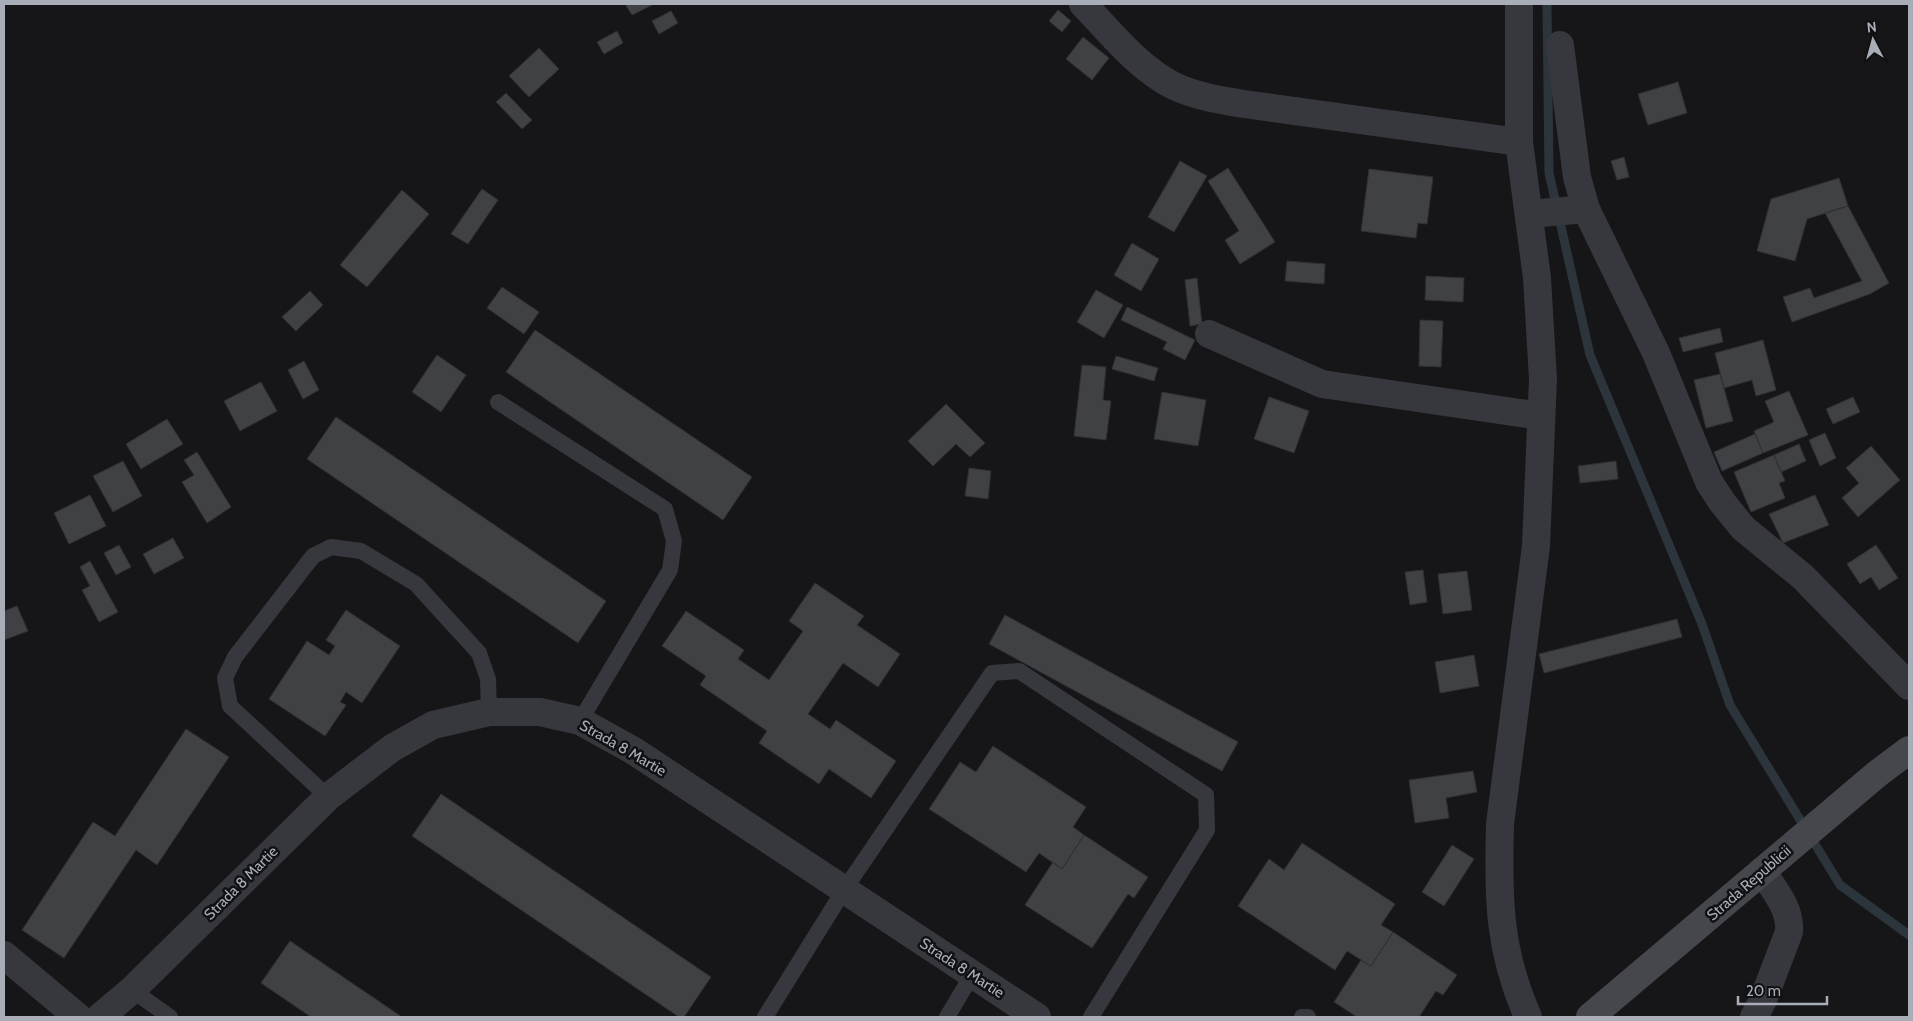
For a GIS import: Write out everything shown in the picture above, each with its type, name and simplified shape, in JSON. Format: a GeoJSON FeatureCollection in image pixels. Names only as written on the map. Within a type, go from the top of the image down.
{"type":"FeatureCollection","features":[{"type":"Feature","properties":{"kind":"main road","name":"Strada Republicii"},"geometry":{"type":"LineString","coordinates":[[1590,1017],[1877,774],[1909,750]]}},
{"type":"Feature","properties":{"kind":"street"},"geometry":{"type":"LineString","coordinates":[[1083,4],[1141,63],[1173,86],[1207,97],[1244,104],[1519,142]]}},
{"type":"Feature","properties":{"kind":"street"},"geometry":{"type":"LineString","coordinates":[[1519,4],[1519,142],[1532,214],[1543,379],[1536,546],[1500,824],[1501,927],[1508,964],[1522,1016]]}},
{"type":"Feature","properties":{"kind":"street"},"geometry":{"type":"LineString","coordinates":[[1560,45],[1583,210],[1656,353],[1709,482],[1743,528],[1803,577],[1909,686]]}},
{"type":"Feature","properties":{"kind":"street"},"geometry":{"type":"LineString","coordinates":[[1532,214],[1583,210]]}},
{"type":"Feature","properties":{"kind":"street"},"geometry":{"type":"LineString","coordinates":[[1209,334],[1322,384],[1542,416]]}},
{"type":"Feature","properties":{"kind":"street","name":"Strada 8 Martie"},"geometry":{"type":"LineString","coordinates":[[100,1017],[132,990],[328,797],[392,748],[433,725],[489,712],[540,712],[580,721],[634,752],[1037,1017]]}},
{"type":"Feature","properties":{"kind":"street"},"geometry":{"type":"LineString","coordinates":[[1754,1017],[1763,1000],[1789,932],[1790,923],[1788,912],[1762,871]]}},
{"type":"Feature","properties":{"kind":"street"},"geometry":{"type":"LineString","coordinates":[[4,955],[78,1017]]}},
{"type":"Feature","properties":{"kind":"lane"},"geometry":{"type":"LineString","coordinates":[[498,402],[665,509],[674,541],[670,570],[580,721]]}},
{"type":"Feature","properties":{"kind":"lane"},"geometry":{"type":"LineString","coordinates":[[328,797],[230,706],[225,678],[235,657],[313,556],[332,547],[361,551],[416,584],[479,652],[488,679],[489,712]]}},
{"type":"Feature","properties":{"kind":"lane"},"geometry":{"type":"LineString","coordinates":[[765,1017],[844,890],[992,673],[1019,671],[1206,795],[1207,830],[1091,1017]]}},
{"type":"Feature","properties":{"kind":"lane"},"geometry":{"type":"LineString","coordinates":[[947,1017],[972,975]]}},
{"type":"Feature","properties":{"kind":"lane"},"geometry":{"type":"LineString","coordinates":[[132,990],[170,1017]]}},
{"type":"Feature","properties":{"kind":"lane"},"geometry":{"type":"LineString","coordinates":[[1302,1017],[1308,1017]]}},
{"type":"Feature","properties":{"kind":"building"},"geometry":{"type":"Polygon","coordinates":[[[625,4],[654,4],[632,15],[625,4]]]}},
{"type":"Feature","properties":{"kind":"building"},"geometry":{"type":"Polygon","coordinates":[[[1058,10],[1071,21],[1062,32],[1049,21],[1058,10]]]}},
{"type":"Feature","properties":{"kind":"building"},"geometry":{"type":"Polygon","coordinates":[[[671,11],[678,23],[659,34],[652,21],[671,11]]]}},
{"type":"Feature","properties":{"kind":"building"},"geometry":{"type":"Polygon","coordinates":[[[617,31],[623,43],[604,54],[597,42],[617,31]]]}},
{"type":"Feature","properties":{"kind":"building"},"geometry":{"type":"Polygon","coordinates":[[[1083,37],[1109,58],[1092,80],[1066,59],[1083,37]]]}},
{"type":"Feature","properties":{"kind":"building"},"geometry":{"type":"Polygon","coordinates":[[[539,48],[559,69],[529,97],[509,76],[539,48]]]}},
{"type":"Feature","properties":{"kind":"building"},"geometry":{"type":"Polygon","coordinates":[[[1678,82],[1687,113],[1648,125],[1638,94],[1678,82]]]}},
{"type":"Feature","properties":{"kind":"building"},"geometry":{"type":"Polygon","coordinates":[[[506,93],[532,120],[522,129],[496,102],[506,93]]]}},
{"type":"Feature","properties":{"kind":"building"},"geometry":{"type":"Polygon","coordinates":[[[1624,157],[1629,177],[1617,180],[1611,161],[1624,157]]]}},
{"type":"Feature","properties":{"kind":"building"},"geometry":{"type":"Polygon","coordinates":[[[1180,161],[1207,176],[1174,232],[1148,217],[1180,161]]]}},
{"type":"Feature","properties":{"kind":"building"},"geometry":{"type":"Polygon","coordinates":[[[1228,168],[1275,242],[1240,264],[1225,240],[1239,231],[1208,181],[1228,168]]]}},
{"type":"Feature","properties":{"kind":"building"},"geometry":{"type":"Polygon","coordinates":[[[1369,169],[1433,177],[1427,224],[1418,223],[1416,238],[1361,231],[1369,169]]]}},
{"type":"Feature","properties":{"kind":"building"},"geometry":{"type":"Polygon","coordinates":[[[1839,178],[1848,206],[1807,219],[1795,261],[1757,251],[1771,199],[1839,178]]]}},
{"type":"Feature","properties":{"kind":"building"},"geometry":{"type":"Polygon","coordinates":[[[482,189],[498,200],[468,244],[451,234],[482,189]]]}},
{"type":"Feature","properties":{"kind":"building"},"geometry":{"type":"Polygon","coordinates":[[[402,190],[429,214],[367,287],[340,265],[402,190]]]}},
{"type":"Feature","properties":{"kind":"building"},"geometry":{"type":"Polygon","coordinates":[[[1848,206],[1889,283],[1870,294],[1792,322],[1783,297],[1810,288],[1814,298],[1862,281],[1825,213],[1848,206]]]}},
{"type":"Feature","properties":{"kind":"building"},"geometry":{"type":"Polygon","coordinates":[[[1132,243],[1159,259],[1141,291],[1114,275],[1132,243]]]}},
{"type":"Feature","properties":{"kind":"building"},"geometry":{"type":"Polygon","coordinates":[[[1287,261],[1325,264],[1324,284],[1285,281],[1287,261]]]}},
{"type":"Feature","properties":{"kind":"building"},"geometry":{"type":"Polygon","coordinates":[[[1426,276],[1464,278],[1463,302],[1425,300],[1426,276]]]}},
{"type":"Feature","properties":{"kind":"building"},"geometry":{"type":"Polygon","coordinates":[[[1197,278],[1202,324],[1190,326],[1185,280],[1197,278]]]}},
{"type":"Feature","properties":{"kind":"building"},"geometry":{"type":"Polygon","coordinates":[[[502,287],[539,312],[524,334],[487,308],[502,287]]]}},
{"type":"Feature","properties":{"kind":"building"},"geometry":{"type":"Polygon","coordinates":[[[1096,290],[1123,305],[1104,338],[1077,322],[1096,290]]]}},
{"type":"Feature","properties":{"kind":"building"},"geometry":{"type":"Polygon","coordinates":[[[310,291],[323,305],[296,331],[282,317],[310,291]]]}},
{"type":"Feature","properties":{"kind":"building"},"geometry":{"type":"Polygon","coordinates":[[[1127,307],[1195,340],[1185,360],[1163,349],[1167,342],[1121,320],[1127,307]]]}},
{"type":"Feature","properties":{"kind":"building"},"geometry":{"type":"Polygon","coordinates":[[[1420,320],[1443,321],[1441,367],[1419,366],[1420,320]]]}},
{"type":"Feature","properties":{"kind":"building"},"geometry":{"type":"Polygon","coordinates":[[[1720,328],[1723,342],[1683,352],[1679,338],[1720,328]]]}},
{"type":"Feature","properties":{"kind":"building"},"geometry":{"type":"Polygon","coordinates":[[[535,330],[752,477],[723,520],[506,372],[535,330]]]}},
{"type":"Feature","properties":{"kind":"building"},"geometry":{"type":"Polygon","coordinates":[[[1763,340],[1776,390],[1756,396],[1752,380],[1724,388],[1715,353],[1763,340]]]}},
{"type":"Feature","properties":{"kind":"building"},"geometry":{"type":"Polygon","coordinates":[[[437,355],[466,375],[441,412],[412,392],[437,355]]]}},
{"type":"Feature","properties":{"kind":"building"},"geometry":{"type":"Polygon","coordinates":[[[1116,356],[1158,368],[1154,381],[1112,369],[1116,356]]]}},
{"type":"Feature","properties":{"kind":"building"},"geometry":{"type":"Polygon","coordinates":[[[304,361],[319,390],[303,399],[288,370],[304,361]]]}},
{"type":"Feature","properties":{"kind":"building"},"geometry":{"type":"Polygon","coordinates":[[[1082,365],[1106,367],[1103,400],[1111,401],[1106,440],[1074,436],[1082,365]]]}},
{"type":"Feature","properties":{"kind":"building"},"geometry":{"type":"Polygon","coordinates":[[[1720,374],[1733,421],[1706,428],[1694,380],[1720,374]]]}},
{"type":"Feature","properties":{"kind":"building"},"geometry":{"type":"Polygon","coordinates":[[[261,382],[277,411],[240,431],[224,401],[261,382]]]}},
{"type":"Feature","properties":{"kind":"building"},"geometry":{"type":"Polygon","coordinates":[[[1789,391],[1808,435],[1763,453],[1754,431],[1774,422],[1765,401],[1789,391]]]}},
{"type":"Feature","properties":{"kind":"building"},"geometry":{"type":"Polygon","coordinates":[[[1162,392],[1206,400],[1198,446],[1154,439],[1162,392]]]}},
{"type":"Feature","properties":{"kind":"building"},"geometry":{"type":"Polygon","coordinates":[[[1269,397],[1309,411],[1294,453],[1254,439],[1269,397]]]}},
{"type":"Feature","properties":{"kind":"building"},"geometry":{"type":"Polygon","coordinates":[[[1853,397],[1860,412],[1833,424],[1826,409],[1853,397]]]}},
{"type":"Feature","properties":{"kind":"building"},"geometry":{"type":"Polygon","coordinates":[[[946,404],[985,443],[970,457],[956,444],[933,466],[908,441],[946,404]]]}},
{"type":"Feature","properties":{"kind":"building"},"geometry":{"type":"Polygon","coordinates":[[[336,417],[606,601],[578,643],[307,459],[336,417]]]}},
{"type":"Feature","properties":{"kind":"building"},"geometry":{"type":"Polygon","coordinates":[[[167,419],[183,444],[141,469],[126,444],[167,419]]]}},
{"type":"Feature","properties":{"kind":"building"},"geometry":{"type":"Polygon","coordinates":[[[1825,433],[1836,458],[1820,466],[1809,440],[1825,433]]]}},
{"type":"Feature","properties":{"kind":"building"},"geometry":{"type":"Polygon","coordinates":[[[1755,434],[1763,453],[1722,471],[1714,452],[1755,434]]]}},
{"type":"Feature","properties":{"kind":"building"},"geometry":{"type":"Polygon","coordinates":[[[1799,444],[1806,461],[1781,472],[1774,455],[1799,444]]]}},
{"type":"Feature","properties":{"kind":"building"},"geometry":{"type":"Polygon","coordinates":[[[1871,446],[1900,480],[1858,517],[1842,498],[1859,483],[1846,468],[1871,446]]]}},
{"type":"Feature","properties":{"kind":"building"},"geometry":{"type":"Polygon","coordinates":[[[197,452],[231,507],[207,523],[182,482],[194,475],[184,460],[197,452]]]}},
{"type":"Feature","properties":{"kind":"building"},"geometry":{"type":"Polygon","coordinates":[[[1774,455],[1785,481],[1779,483],[1785,498],[1751,512],[1734,472],[1774,455]]]}},
{"type":"Feature","properties":{"kind":"building"},"geometry":{"type":"Polygon","coordinates":[[[123,461],[142,496],[113,512],[93,476],[123,461]]]}},
{"type":"Feature","properties":{"kind":"building"},"geometry":{"type":"Polygon","coordinates":[[[1616,461],[1618,479],[1580,483],[1578,466],[1616,461]]]}},
{"type":"Feature","properties":{"kind":"building"},"geometry":{"type":"Polygon","coordinates":[[[969,468],[991,471],[988,499],[965,496],[969,468]]]}},
{"type":"Feature","properties":{"kind":"building"},"geometry":{"type":"Polygon","coordinates":[[[90,495],[106,526],[69,544],[54,513],[90,495]]]}},
{"type":"Feature","properties":{"kind":"building"},"geometry":{"type":"Polygon","coordinates":[[[1815,495],[1829,525],[1783,543],[1769,514],[1815,495]]]}},
{"type":"Feature","properties":{"kind":"building"},"geometry":{"type":"Polygon","coordinates":[[[173,538],[184,558],[154,574],[143,554],[173,538]]]}},
{"type":"Feature","properties":{"kind":"building"},"geometry":{"type":"Polygon","coordinates":[[[119,545],[131,567],[116,575],[104,553],[119,545]]]}},
{"type":"Feature","properties":{"kind":"building"},"geometry":{"type":"Polygon","coordinates":[[[1876,545],[1898,578],[1879,590],[1871,577],[1860,584],[1847,564],[1876,545]]]}},
{"type":"Feature","properties":{"kind":"building"},"geometry":{"type":"Polygon","coordinates":[[[90,561],[118,612],[99,622],[82,590],[90,586],[80,567],[90,561]]]}},
{"type":"Feature","properties":{"kind":"building"},"geometry":{"type":"Polygon","coordinates":[[[1423,570],[1427,602],[1410,605],[1405,572],[1423,570]]]}},
{"type":"Feature","properties":{"kind":"building"},"geometry":{"type":"Polygon","coordinates":[[[1467,571],[1472,610],[1443,614],[1438,574],[1467,571]]]}},
{"type":"Feature","properties":{"kind":"building"},"geometry":{"type":"Polygon","coordinates":[[[815,583],[864,616],[857,625],[900,654],[878,687],[843,663],[808,714],[830,729],[836,720],[896,761],[871,798],[829,769],[819,784],[759,743],[767,731],[700,685],[706,676],[662,646],[686,611],[744,650],[738,659],[769,680],[803,631],[789,621],[815,583]]]}},
{"type":"Feature","properties":{"kind":"building"},"geometry":{"type":"Polygon","coordinates":[[[17,606],[28,631],[4,640],[4,611],[17,606]]]}},
{"type":"Feature","properties":{"kind":"building"},"geometry":{"type":"Polygon","coordinates":[[[346,610],[400,646],[362,703],[346,692],[340,702],[346,705],[325,736],[269,699],[307,641],[329,655],[335,646],[326,640],[346,610]]]}},
{"type":"Feature","properties":{"kind":"building"},"geometry":{"type":"Polygon","coordinates":[[[1005,615],[1238,742],[1222,771],[989,644],[1005,615]]]}},
{"type":"Feature","properties":{"kind":"building"},"geometry":{"type":"Polygon","coordinates":[[[1677,619],[1682,637],[1544,673],[1539,654],[1677,619]]]}},
{"type":"Feature","properties":{"kind":"building"},"geometry":{"type":"Polygon","coordinates":[[[1474,655],[1479,686],[1440,693],[1435,662],[1474,655]]]}},
{"type":"Feature","properties":{"kind":"building"},"geometry":{"type":"Polygon","coordinates":[[[186,729],[229,757],[157,865],[136,850],[64,958],[22,930],[93,822],[115,836],[186,729]]]}},
{"type":"Feature","properties":{"kind":"building"},"geometry":{"type":"Polygon","coordinates":[[[993,746],[1086,807],[1073,827],[1084,835],[1062,869],[1039,853],[1026,872],[929,809],[960,762],[976,772],[993,746]]]}},
{"type":"Feature","properties":{"kind":"building"},"geometry":{"type":"Polygon","coordinates":[[[1473,771],[1477,792],[1446,798],[1449,818],[1415,823],[1409,780],[1473,771]]]}},
{"type":"Feature","properties":{"kind":"building"},"geometry":{"type":"Polygon","coordinates":[[[441,794],[711,977],[684,1017],[679,1017],[412,836],[441,794]]]}},
{"type":"Feature","properties":{"kind":"building"},"geometry":{"type":"Polygon","coordinates":[[[1084,835],[1148,877],[1134,898],[1128,894],[1092,948],[1025,905],[1053,862],[1062,869],[1084,835]]]}},
{"type":"Feature","properties":{"kind":"building"},"geometry":{"type":"Polygon","coordinates":[[[1302,843],[1395,904],[1381,925],[1393,932],[1371,966],[1347,951],[1335,970],[1238,906],[1269,859],[1284,870],[1302,843]]]}},
{"type":"Feature","properties":{"kind":"building"},"geometry":{"type":"Polygon","coordinates":[[[1452,845],[1474,859],[1444,906],[1422,892],[1452,845]]]}},
{"type":"Feature","properties":{"kind":"building"},"geometry":{"type":"Polygon","coordinates":[[[1393,932],[1457,975],[1443,995],[1436,991],[1419,1017],[1357,1017],[1334,1002],[1361,960],[1371,966],[1393,932]]]}},
{"type":"Feature","properties":{"kind":"building"},"geometry":{"type":"Polygon","coordinates":[[[290,941],[402,1017],[311,1017],[261,983],[290,941]]]}},
{"type":"Feature","properties":{"kind":"waterway"},"geometry":{"type":"LineString","coordinates":[[1547,4],[1549,173],[1590,355],[1702,624],[1730,705],[1840,885],[1909,935]]}}]}
